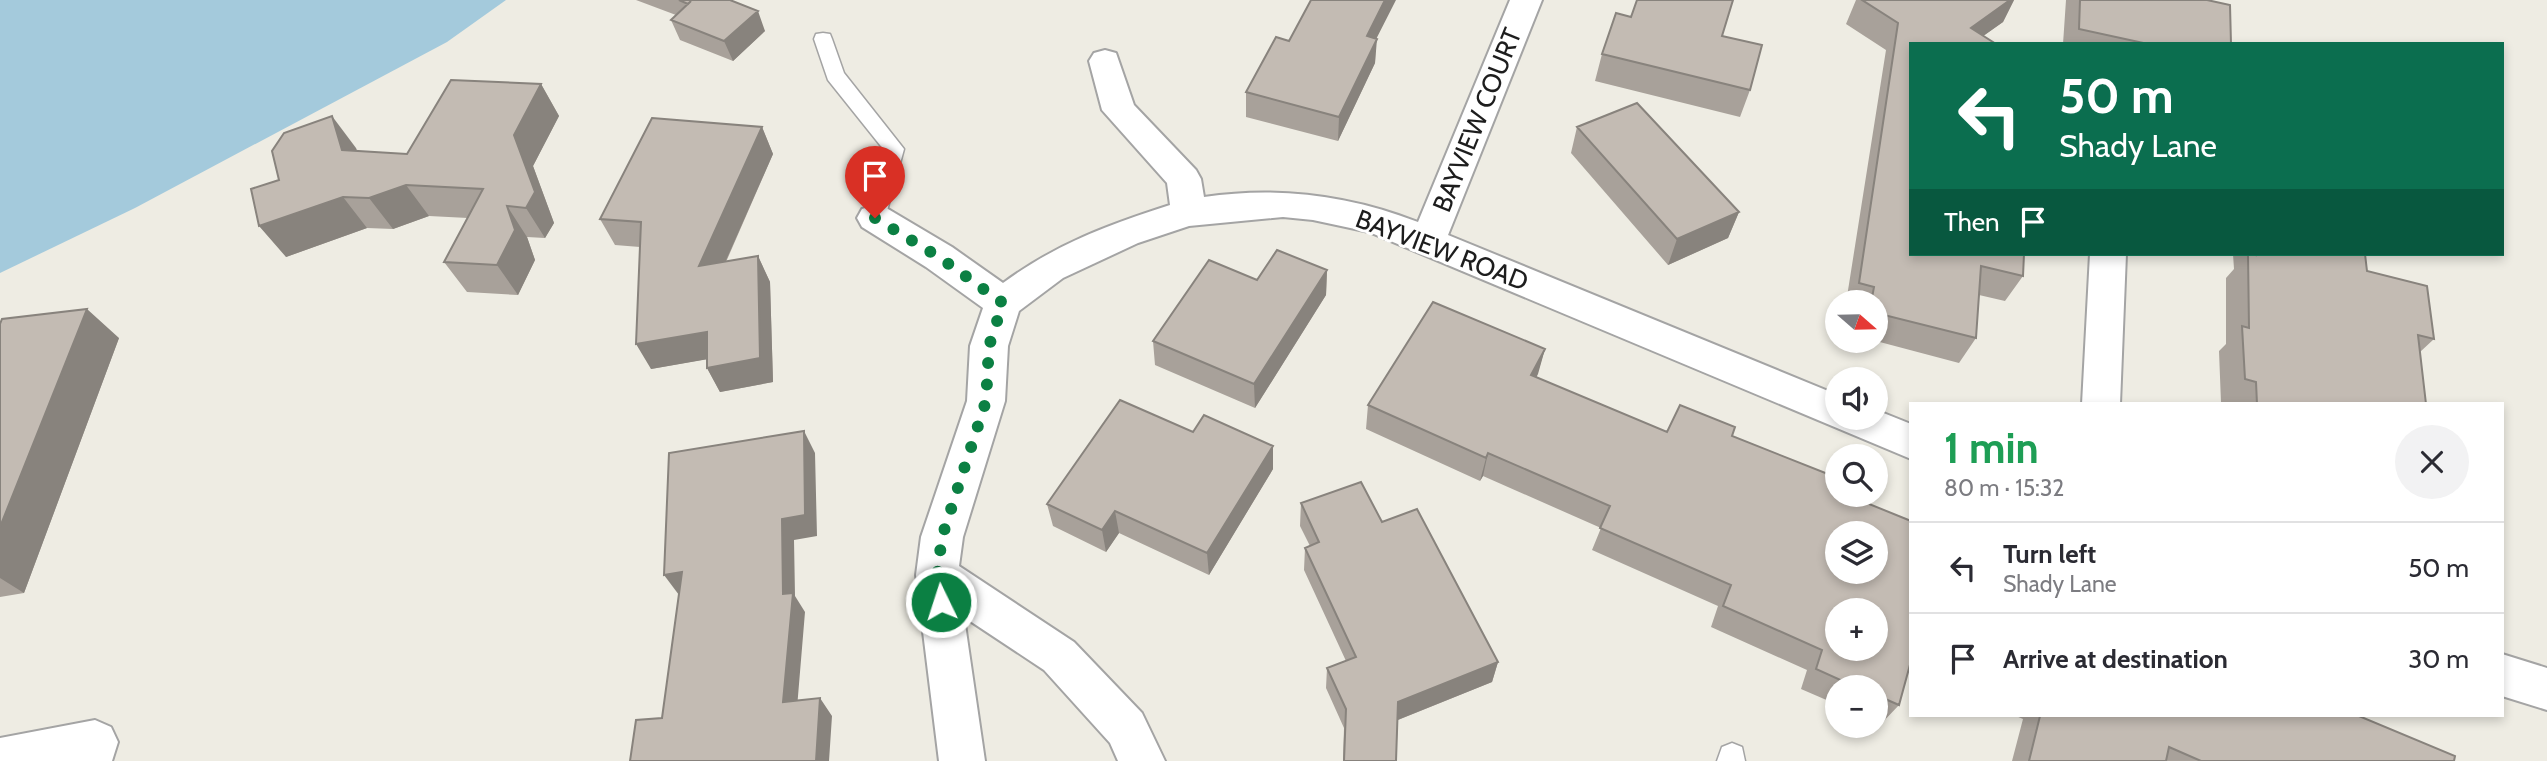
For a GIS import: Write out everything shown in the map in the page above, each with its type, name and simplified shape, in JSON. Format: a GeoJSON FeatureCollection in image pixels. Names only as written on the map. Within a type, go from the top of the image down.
{"type":"FeatureCollection","features":[{"type":"Feature","properties":{"kind":"street","name":"BAYVIEW COURT"},"geometry":{"type":"LineString","coordinates":[[1428,241],[1526,0]]}},
{"type":"Feature","properties":{"kind":"street"},"geometry":{"type":"LineString","coordinates":[[1105,61],[1119,110],[1184,179],[1189,213]]}},
{"type":"Feature","properties":{"kind":"street","name":"BAYVIEW ROAD"},"geometry":{"type":"LineString","coordinates":[[1003,303],[1050,268],[1125,233],[1189,213],[1251,205],[1313,207],[1375,220],[1825,407]]}},
{"type":"Feature","properties":{"kind":"street"},"geometry":{"type":"LineString","coordinates":[[875,218],[939,257],[1003,303],[989,346],[986,401],[942,537],[937,576],[962,761]]}},
{"type":"Feature","properties":{"kind":"street"},"geometry":{"type":"LineString","coordinates":[[2101,402],[2108,256]]}},
{"type":"Feature","properties":{"kind":"street"},"geometry":{"type":"LineString","coordinates":[[1882,430],[1909,441]]}},
{"type":"Feature","properties":{"kind":"street"},"geometry":{"type":"LineString","coordinates":[[937,576],[1059,656],[1126,728],[1142,761]]}},
{"type":"Feature","properties":{"kind":"street"},"geometry":{"type":"LineString","coordinates":[[2504,676],[2547,689]]}},
{"type":"Feature","properties":{"kind":"street"},"geometry":{"type":"LineString","coordinates":[[0,760],[94,742],[89,761]]}},
{"type":"Feature","properties":{"kind":"lane"},"geometry":{"type":"LineString","coordinates":[[823,39],[835,75],[894,149],[875,218]]}},
{"type":"Feature","properties":{"kind":"water"},"geometry":{"type":"Polygon","coordinates":[[[0,0],[506,0],[447,42],[135,208],[0,273],[0,0]]]}},
{"type":"Feature","properties":{"kind":"building"},"geometry":{"type":"Polygon","coordinates":[[[679,0],[730,0],[758,11],[724,41],[671,20],[688,4],[679,0]]]}},
{"type":"Feature","properties":{"kind":"building"},"geometry":{"type":"Polygon","coordinates":[[[1311,0],[1385,0],[1367,36],[1377,39],[1339,117],[1246,92],[1276,37],[1289,41],[1311,0]]]}},
{"type":"Feature","properties":{"kind":"building"},"geometry":{"type":"Polygon","coordinates":[[[1637,0],[1733,0],[1722,36],[1762,45],[1750,90],[1602,54],[1616,13],[1631,17],[1637,0]]]}},
{"type":"Feature","properties":{"kind":"building"},"geometry":{"type":"Polygon","coordinates":[[[1862,0],[2010,0],[1971,28],[1993,42],[1909,42],[1909,256],[2024,256],[2023,276],[1981,266],[1976,338],[1888,316],[1888,290],[1873,290],[1874,287],[1859,283],[1898,23],[1862,0]]]}},
{"type":"Feature","properties":{"kind":"building"},"geometry":{"type":"Polygon","coordinates":[[[2080,0],[2207,0],[2230,5],[2231,42],[2139,42],[2079,29],[2080,0]]]}},
{"type":"Feature","properties":{"kind":"building"},"geometry":{"type":"Polygon","coordinates":[[[451,80],[541,84],[514,135],[535,192],[526,208],[507,206],[515,230],[497,265],[444,262],[483,189],[406,185],[369,198],[343,197],[259,226],[251,189],[279,180],[272,151],[284,133],[332,116],[342,150],[407,154],[451,80]]]}},
{"type":"Feature","properties":{"kind":"building"},"geometry":{"type":"Polygon","coordinates":[[[1637,103],[1739,212],[1677,239],[1577,127],[1637,103]]]}},
{"type":"Feature","properties":{"kind":"building"},"geometry":{"type":"Polygon","coordinates":[[[652,118],[762,127],[699,266],[758,256],[760,358],[707,368],[707,332],[636,344],[641,222],[600,219],[652,118]]]}},
{"type":"Feature","properties":{"kind":"building"},"geometry":{"type":"Polygon","coordinates":[[[1277,250],[1327,270],[1254,384],[1153,341],[1209,260],[1257,280],[1277,250]]]}},
{"type":"Feature","properties":{"kind":"building"},"geometry":{"type":"Polygon","coordinates":[[[2248,256],[2365,256],[2367,271],[2427,286],[2434,339],[2418,335],[2426,402],[2257,402],[2256,382],[2245,379],[2242,326],[2249,328],[2248,256]]]}},
{"type":"Feature","properties":{"kind":"building"},"geometry":{"type":"Polygon","coordinates":[[[1433,302],[1545,349],[1531,375],[1667,432],[1680,405],[1735,427],[1732,436],[1825,473],[1825,507],[1877,507],[1909,520],[1909,668],[1899,705],[1888,700],[1888,675],[1829,675],[1816,669],[1822,650],[1723,606],[1731,585],[1600,528],[1610,506],[1488,453],[1486,458],[1368,405],[1433,302]]]}},
{"type":"Feature","properties":{"kind":"building"},"geometry":{"type":"Polygon","coordinates":[[[87,309],[0,527],[0,324],[2,319],[87,309]]]}},
{"type":"Feature","properties":{"kind":"building"},"geometry":{"type":"Polygon","coordinates":[[[1120,400],[1193,432],[1204,415],[1273,446],[1207,553],[1115,511],[1102,530],[1047,504],[1120,400]]]}},
{"type":"Feature","properties":{"kind":"building"},"geometry":{"type":"Polygon","coordinates":[[[804,431],[805,515],[782,519],[783,594],[793,593],[783,702],[820,698],[816,761],[630,761],[636,720],[662,718],[682,572],[664,575],[669,453],[804,431]]]}},
{"type":"Feature","properties":{"kind":"building"},"geometry":{"type":"Polygon","coordinates":[[[1361,482],[1382,522],[1417,509],[1498,662],[1398,702],[1396,761],[1344,761],[1346,709],[1327,668],[1356,657],[1305,548],[1319,542],[1301,503],[1361,482]]]}},
{"type":"Feature","properties":{"kind":"building"},"geometry":{"type":"Polygon","coordinates":[[[2040,717],[2361,717],[2455,756],[2454,761],[2201,761],[2169,747],[2166,761],[2029,761],[2040,717]]]}},
{"type":"Feature","properties":{"kind":"route"},"geometry":{"type":"LineString","coordinates":[[875,218],[939,257],[1003,303],[989,346],[986,401],[942,537],[937,576],[941,602]]}}]}
